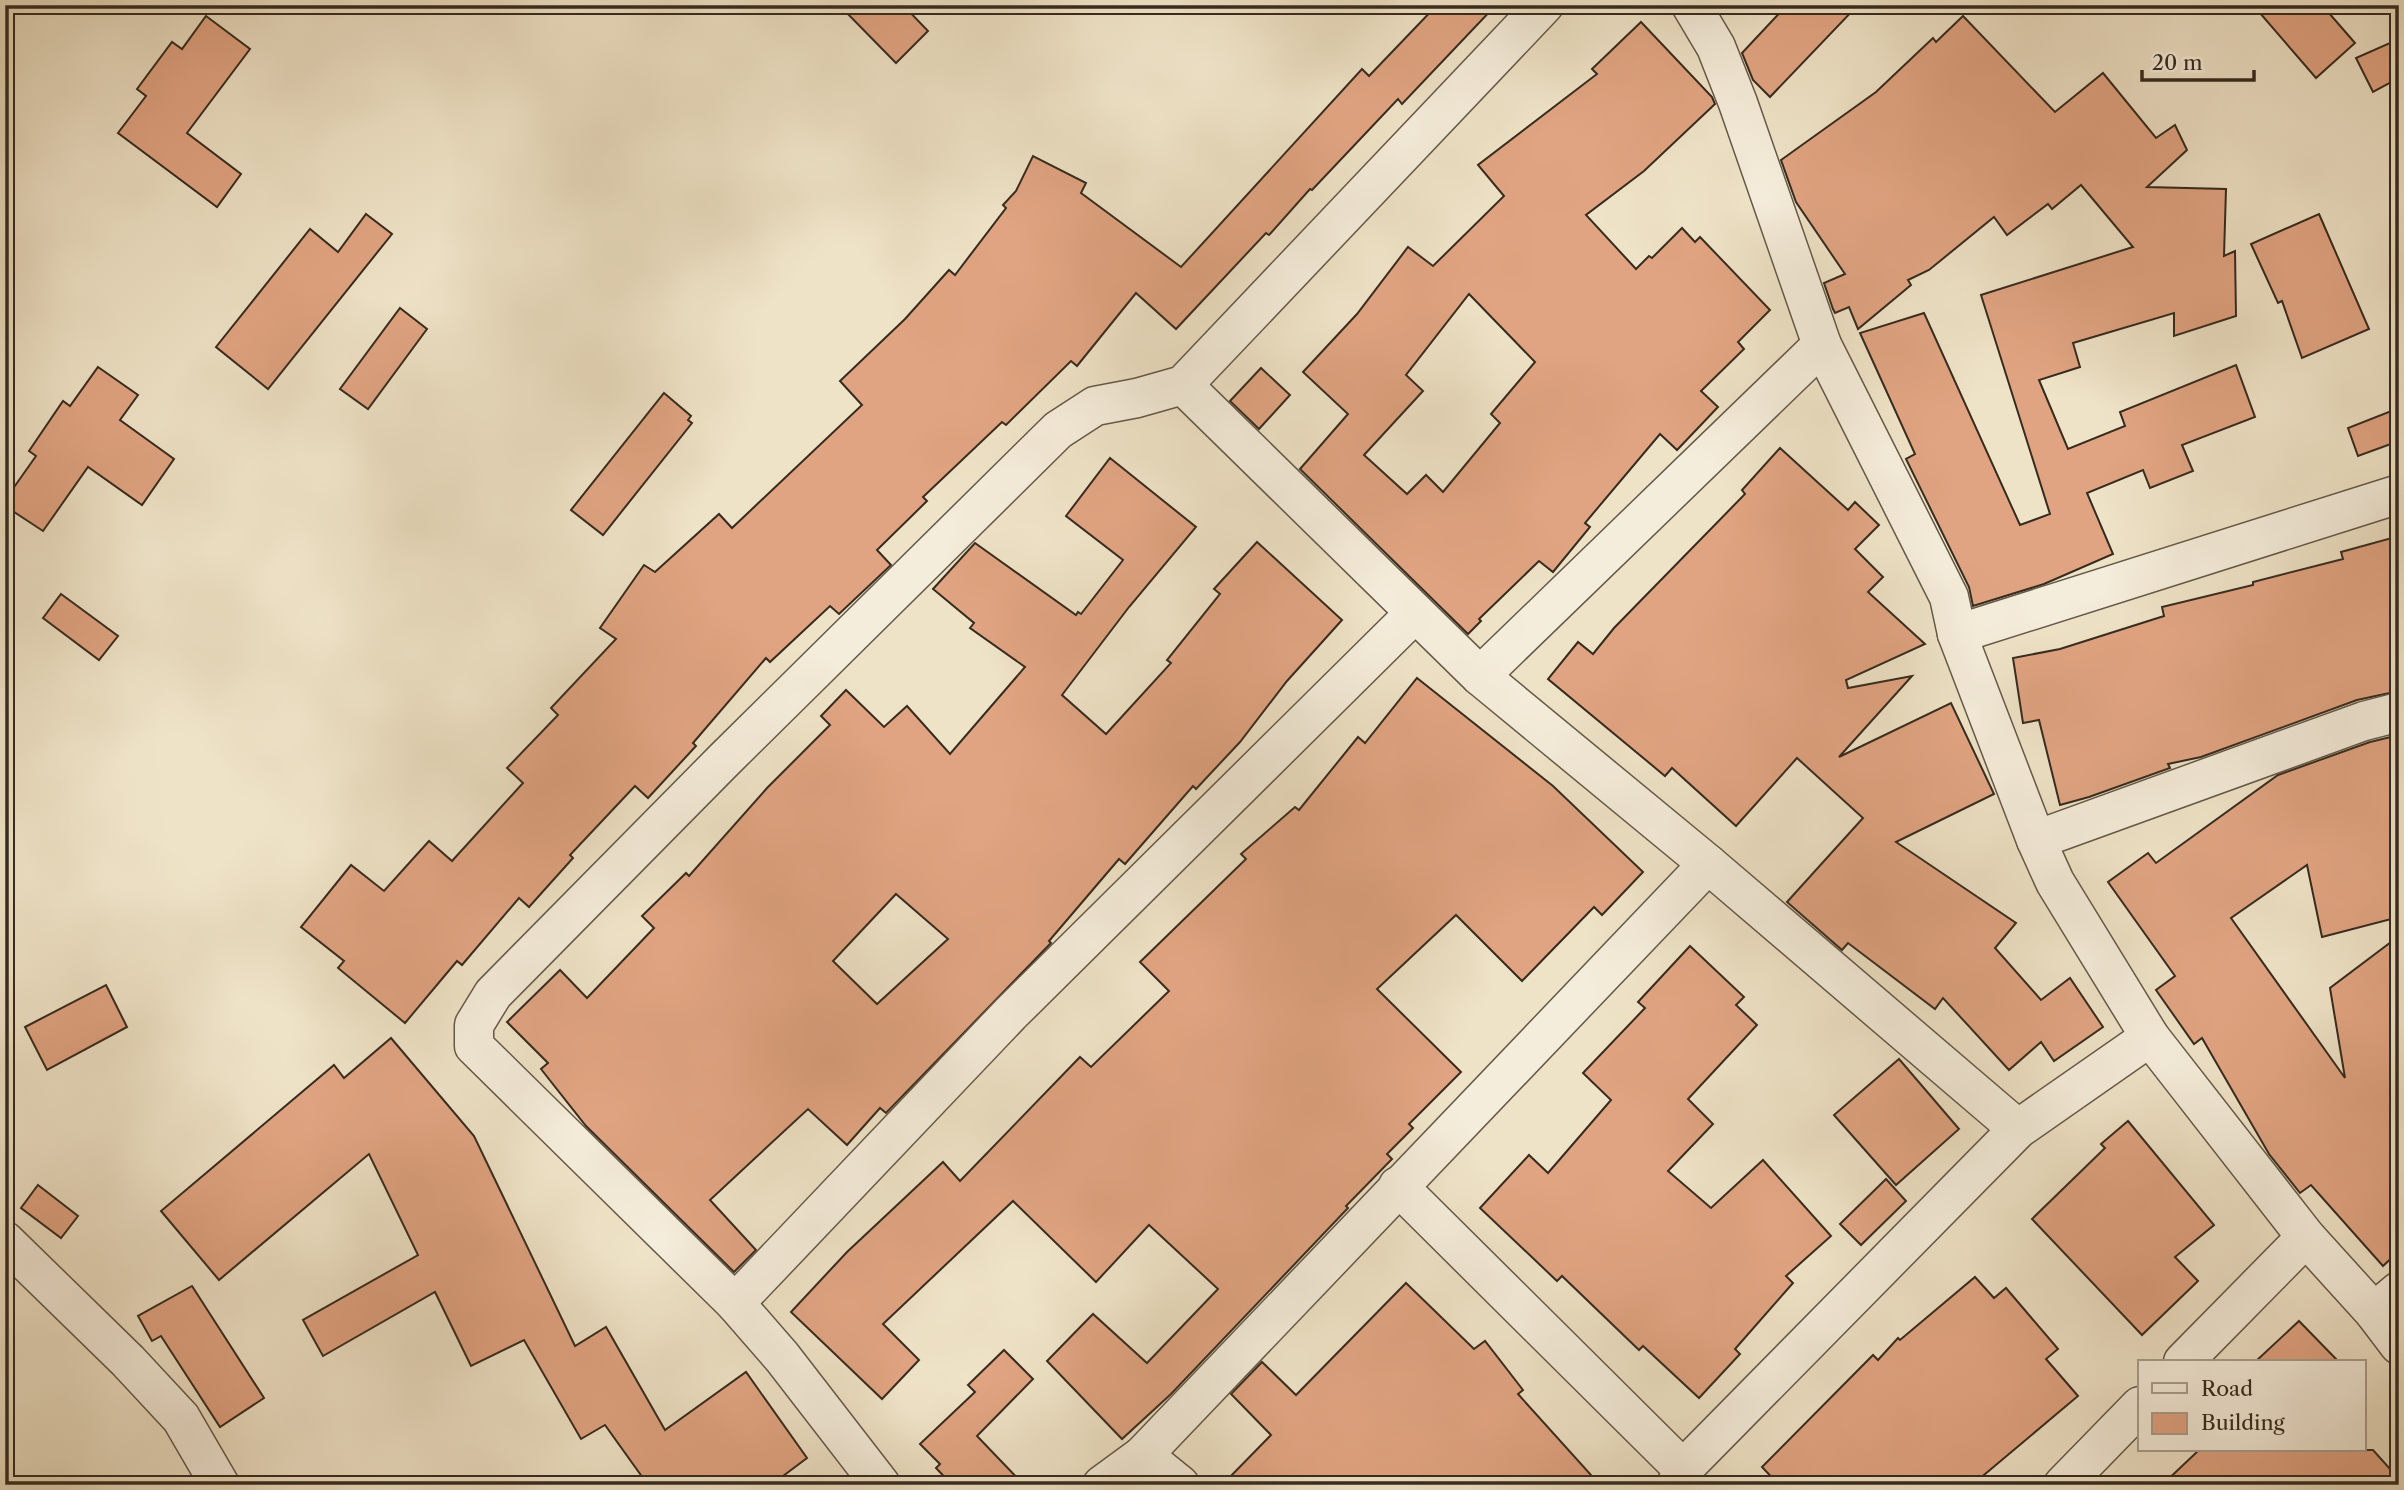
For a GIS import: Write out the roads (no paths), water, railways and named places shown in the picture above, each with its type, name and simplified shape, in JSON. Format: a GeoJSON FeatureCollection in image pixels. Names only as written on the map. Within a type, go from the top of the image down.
{"type":"FeatureCollection","features":[{"type":"Feature","properties":{"kind":"street"},"geometry":{"type":"LineString","coordinates":[[881,1485],[782,1357],[735,1303],[474,1046],[474,1025],[502,984],[1058,430],[1095,406],[1183,385],[1544,5]]}},
{"type":"Feature","properties":{"kind":"street"},"geometry":{"type":"LineString","coordinates":[[1691,5],[1716,47],[1738,103],[1822,345],[1949,597],[1957,634],[2036,840],[2055,882],[2150,1037],[2306,1237],[2386,1302],[2399,1345]]}},
{"type":"Feature","properties":{"kind":"street"},"geometry":{"type":"LineString","coordinates":[[1480,676],[1822,345]]}},
{"type":"Feature","properties":{"kind":"street"},"geometry":{"type":"LineString","coordinates":[[1183,385],[1480,676],[1708,864],[2018,1129]]}},
{"type":"Feature","properties":{"kind":"street"},"geometry":{"type":"LineString","coordinates":[[1957,634],[2399,494]]}},
{"type":"Feature","properties":{"kind":"street"},"geometry":{"type":"LineString","coordinates":[[735,1303],[1010,1014],[1415,613]]}},
{"type":"Feature","properties":{"kind":"street"},"geometry":{"type":"LineString","coordinates":[[2036,840],[2311,740],[2399,712]]}},
{"type":"Feature","properties":{"kind":"street"},"geometry":{"type":"LineString","coordinates":[[1102,1485],[1143,1455],[1708,864]]}},
{"type":"Feature","properties":{"kind":"street"},"geometry":{"type":"LineString","coordinates":[[1398,1186],[1680,1477],[2018,1129],[2150,1037]]}},
{"type":"Feature","properties":{"kind":"street"},"geometry":{"type":"LineString","coordinates":[[2185,1360],[2306,1237]]}},
{"type":"Feature","properties":{"kind":"street"},"geometry":{"type":"LineString","coordinates":[[5,1241],[128,1361],[181,1418],[220,1485]]}},
{"type":"Feature","properties":{"kind":"street"},"geometry":{"type":"LineString","coordinates":[[2063,1485],[2138,1408]]}},
{"type":"Feature","properties":{"kind":"street"},"geometry":{"type":"LineString","coordinates":[[1143,1455],[1180,1485]]}}]}
